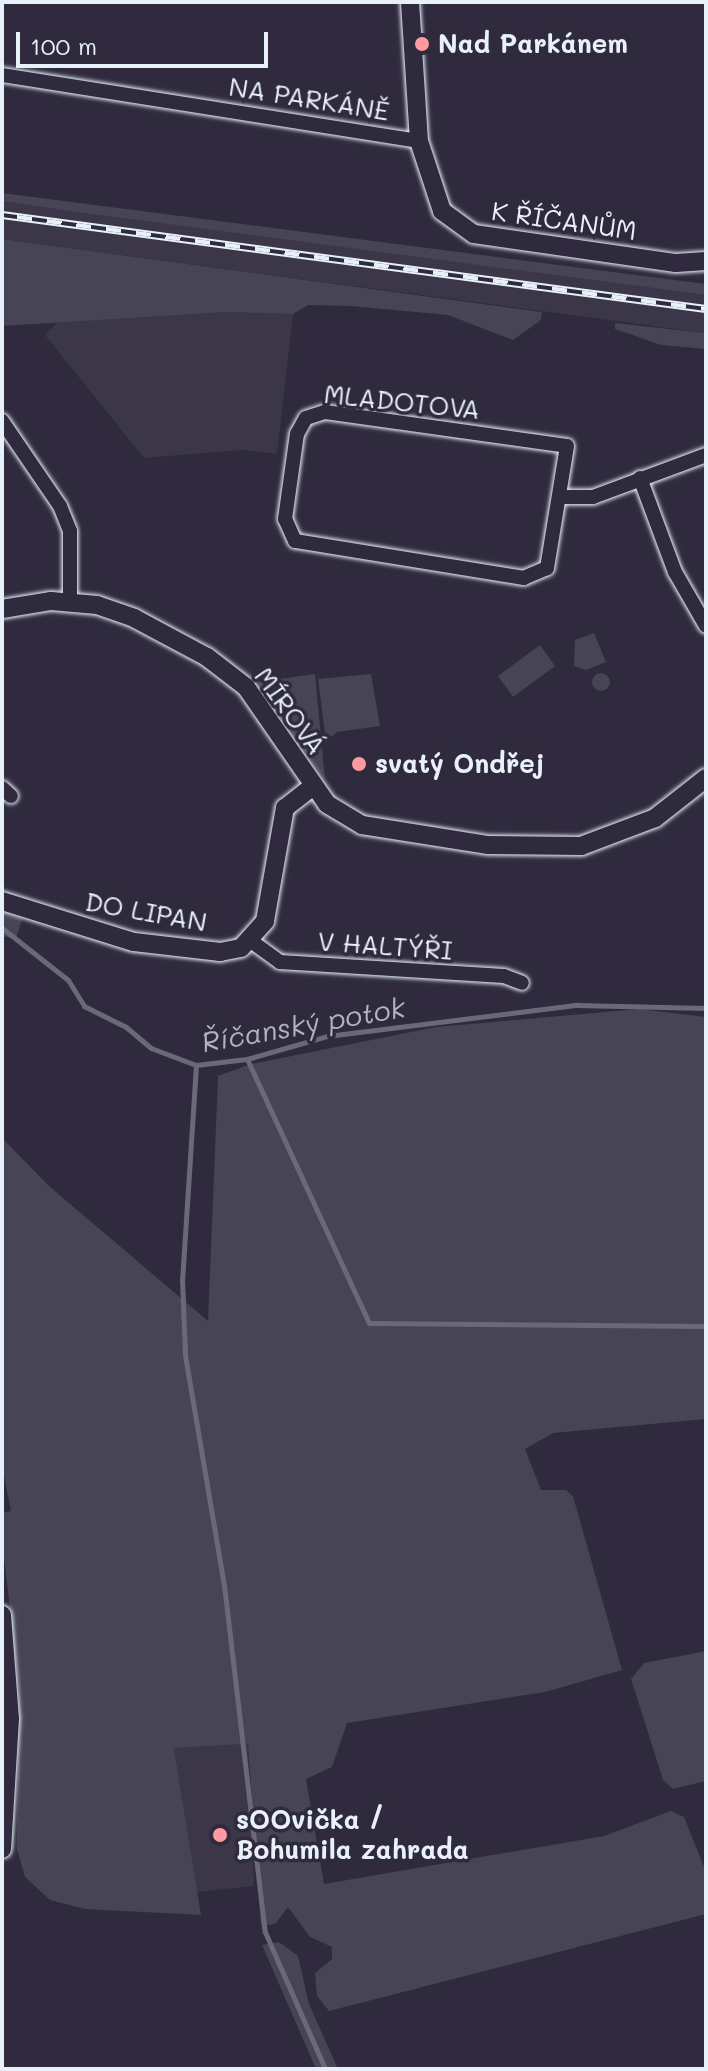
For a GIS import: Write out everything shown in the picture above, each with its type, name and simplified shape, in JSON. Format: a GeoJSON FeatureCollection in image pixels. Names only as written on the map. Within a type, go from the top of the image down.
{"type":"FeatureCollection","features":[{"type":"Feature","properties":{"kind":"street","name":"K ŘÍČANŮM"},"geometry":{"type":"LineString","coordinates":[[410,2],[419,141],[442,211],[474,234],[676,263],[706,261]]}},
{"type":"Feature","properties":{"kind":"street","name":"NA PARKÁNĚ"},"geometry":{"type":"LineString","coordinates":[[2,75],[419,141]]}},
{"type":"Feature","properties":{"kind":"street","name":"MLADOTOVA"},"geometry":{"type":"LineString","coordinates":[[325,412],[567,446],[561,497],[551,562],[540,575],[524,578],[304,546],[288,533],[285,519],[299,426],[314,414],[325,412]]}},
{"type":"Feature","properties":{"kind":"street"},"geometry":{"type":"LineString","coordinates":[[2,421],[60,506],[70,531],[70,601]]}},
{"type":"Feature","properties":{"kind":"street"},"geometry":{"type":"LineString","coordinates":[[561,497],[593,497],[706,455]]}},
{"type":"Feature","properties":{"kind":"street"},"geometry":{"type":"LineString","coordinates":[[640,478],[675,572],[706,626]]}},
{"type":"Feature","properties":{"kind":"street","name":"MÍROVÁ"},"geometry":{"type":"LineString","coordinates":[[2,609],[70,601],[134,618],[238,679],[327,804],[362,825],[546,849],[581,846],[632,830],[706,778]]}},
{"type":"Feature","properties":{"kind":"street"},"geometry":{"type":"LineString","coordinates":[[251,941],[265,921],[285,808],[313,786]]}},
{"type":"Feature","properties":{"kind":"street","name":"DO LIPAN"},"geometry":{"type":"LineString","coordinates":[[2,901],[134,942],[220,952],[251,941]]}},
{"type":"Feature","properties":{"kind":"street","name":"V HALTÝŘI"},"geometry":{"type":"LineString","coordinates":[[251,941],[280,962],[504,976],[522,983]]}},
{"type":"Feature","properties":{"kind":"street"},"geometry":{"type":"LineString","coordinates":[[2,1615],[10,1719],[2,1849]]}},
{"type":"Feature","properties":{"kind":"shaded area"},"geometry":{"type":"Polygon","coordinates":[[[2,193],[706,284],[706,295],[77,212],[2,201],[2,193]]]}},
{"type":"Feature","properties":{"kind":"shaded area"},"geometry":{"type":"Polygon","coordinates":[[[2,201],[706,295],[706,333],[2,239],[2,201]]]}},
{"type":"Feature","properties":{"kind":"shaded area"},"geometry":{"type":"Polygon","coordinates":[[[2,239],[542,312],[541,320],[513,340],[448,315],[351,306],[308,305],[293,314],[226,312],[2,326],[2,239]]]}},
{"type":"Feature","properties":{"kind":"shaded area"},"geometry":{"type":"Polygon","coordinates":[[[226,312],[293,314],[277,454],[242,450],[144,458],[45,335],[59,321],[226,312]]]}},
{"type":"Feature","properties":{"kind":"shaded area"},"geometry":{"type":"Polygon","coordinates":[[[615,323],[706,333],[706,349],[661,345],[615,329],[615,323]]]}},
{"type":"Feature","properties":{"kind":"shaded area"},"geometry":{"type":"Polygon","coordinates":[[[594,633],[606,662],[586,670],[574,666],[575,640],[594,633]]]}},
{"type":"Feature","properties":{"kind":"shaded area"},"geometry":{"type":"Polygon","coordinates":[[[540,645],[555,666],[513,697],[498,676],[540,645]]]}},
{"type":"Feature","properties":{"kind":"shaded area"},"geometry":{"type":"Polygon","coordinates":[[[597,673],[605,673],[610,682],[608,689],[597,691],[592,686],[592,678],[597,673]]]}},
{"type":"Feature","properties":{"kind":"shaded area"},"geometry":{"type":"Polygon","coordinates":[[[315,674],[325,779],[258,682],[315,674]]]}},
{"type":"Feature","properties":{"kind":"shaded area"},"geometry":{"type":"Polygon","coordinates":[[[371,674],[380,726],[337,732],[326,741],[318,679],[371,674]]]}},
{"type":"Feature","properties":{"kind":"shaded area"},"geometry":{"type":"Polygon","coordinates":[[[2,911],[22,919],[16,939],[2,936],[2,911]]]}},
{"type":"Feature","properties":{"kind":"shaded area"},"geometry":{"type":"Polygon","coordinates":[[[639,1009],[706,1017],[706,1419],[553,1433],[525,1449],[541,1490],[566,1490],[573,1496],[622,1670],[545,1692],[347,1723],[332,1767],[306,1779],[324,1884],[604,1836],[671,1811],[684,1817],[706,1872],[706,1914],[329,2011],[317,1996],[315,1973],[332,1959],[332,1947],[310,1937],[288,1907],[275,1924],[261,1926],[248,1744],[174,1748],[201,1915],[85,1909],[50,1900],[25,1877],[17,1849],[19,1688],[2,1540],[2,1513],[11,1511],[2,1466],[2,1138],[50,1187],[208,1321],[218,1076],[251,1064],[436,1027],[639,1009]]]}},
{"type":"Feature","properties":{"kind":"shaded area"},"geometry":{"type":"Polygon","coordinates":[[[706,1651],[706,1781],[673,1789],[663,1780],[631,1679],[644,1663],[706,1651]]]}},
{"type":"Feature","properties":{"kind":"shaded area","name":"sOOvička / Bohumila zahrada"},"geometry":{"type":"Polygon","coordinates":[[[248,1744],[254,1886],[197,1892],[174,1748],[248,1744]]]}},
{"type":"Feature","properties":{"kind":"shaded area"},"geometry":{"type":"Polygon","coordinates":[[[279,1942],[298,1956],[309,2004],[338,2069],[316,2069],[262,1945],[279,1942]]]}},
{"type":"Feature","properties":{"kind":"waterway","name":"Říčanský potok"},"geometry":{"type":"LineString","coordinates":[[2,928],[68,980],[84,1006],[126,1027],[151,1048],[196,1065],[247,1059],[327,1036],[577,1005],[706,1008]]}},
{"type":"Feature","properties":{"kind":"waterway"},"geometry":{"type":"LineString","coordinates":[[247,1059],[369,1323],[706,1326]]}},
{"type":"Feature","properties":{"kind":"waterway"},"geometry":{"type":"LineString","coordinates":[[196,1065],[182,1279],[185,1355],[224,1585],[265,1932],[325,2069]]}},
{"type":"Feature","properties":{"kind":"railway"},"geometry":{"type":"LineString","coordinates":[[2,215],[706,309]]}},
{"type":"Feature","properties":{"kind":"place","name":"Nad Parkánem"},"geometry":{"type":"Point","coordinates":[422,44]}},
{"type":"Feature","properties":{"kind":"place","name":"svatý Ondřej"},"geometry":{"type":"Point","coordinates":[359,764]}},
{"type":"Feature","properties":{"kind":"place","name":"sOOvička / Bohumila zahrada"},"geometry":{"type":"Point","coordinates":[220,1835]}}]}
